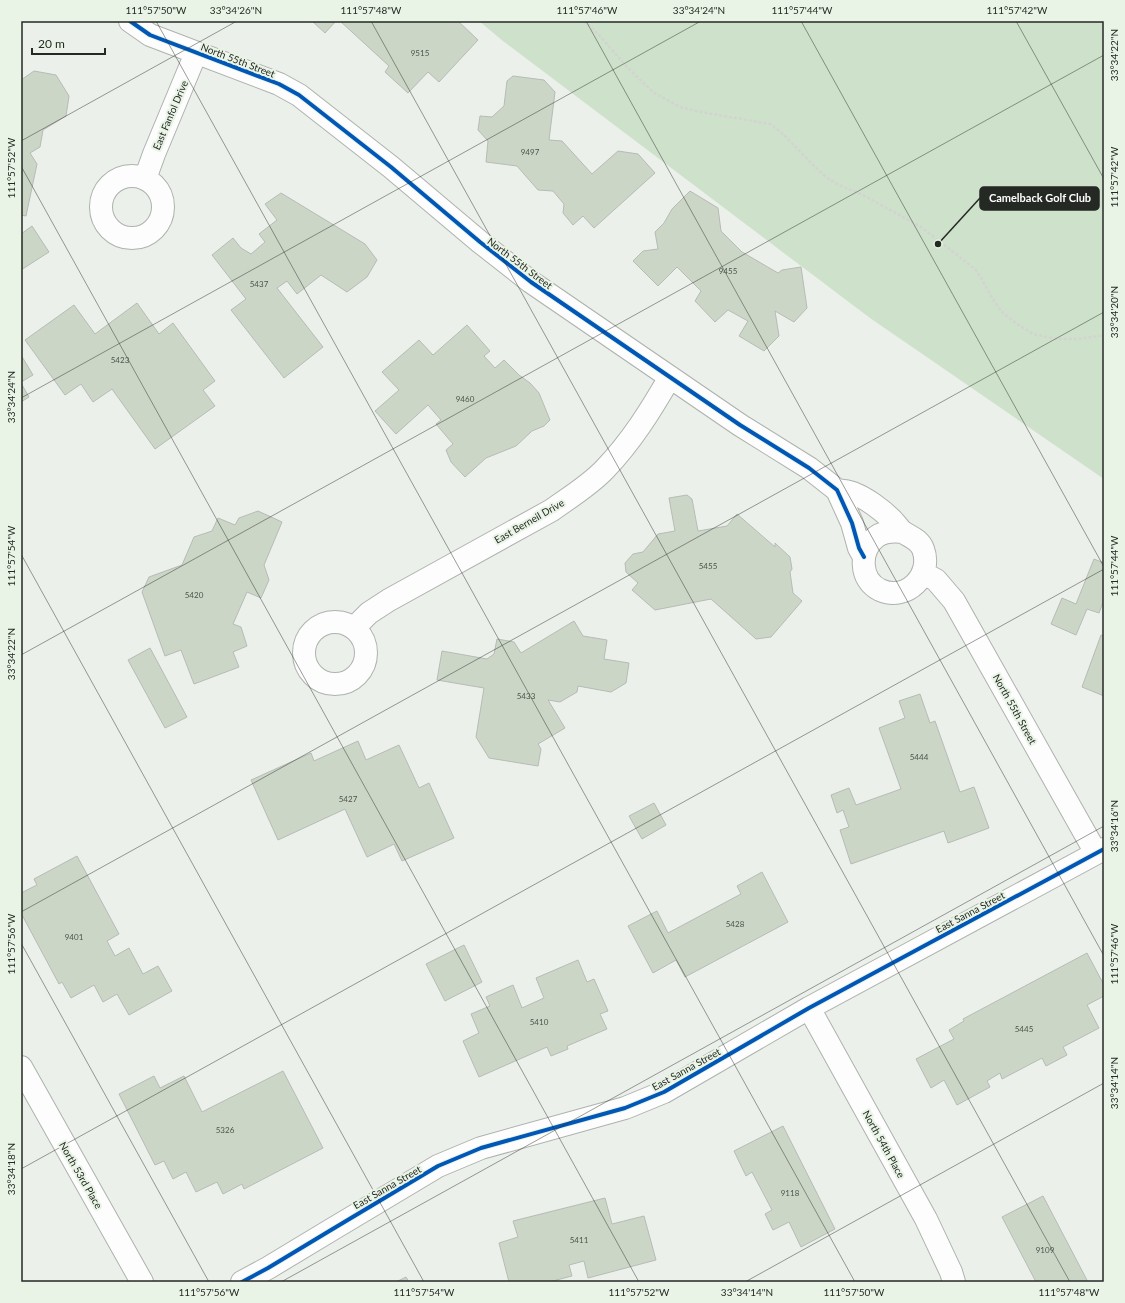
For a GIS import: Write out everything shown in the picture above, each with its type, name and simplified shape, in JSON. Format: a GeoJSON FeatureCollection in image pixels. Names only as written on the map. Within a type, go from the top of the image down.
{"type":"FeatureCollection","features":[{"type":"Feature","properties":{"kind":"street","name":"North 55th Street"},"geometry":{"type":"LineString","coordinates":[[130,21],[150,34],[279,84],[299,95],[531,282],[740,425],[809,468],[837,490],[856,494],[874,505],[890,518],[903,532],[914,538],[922,548],[926,561],[924,573],[916,584],[906,591],[892,593],[880,590],[870,581],[864,570],[864,557],[859,548],[852,524],[837,490]]}},
{"type":"Feature","properties":{"kind":"street","name":"East Fanfol Drive"},"geometry":{"type":"LineString","coordinates":[[145,179],[196,52]]}},
{"type":"Feature","properties":{"kind":"street","name":"East Berneil Drive"},"geometry":{"type":"LineString","coordinates":[[354,628],[369,613],[388,600],[552,510],[577,492],[604,470],[632,439],[670,377]]}},
{"type":"Feature","properties":{"kind":"street"},"geometry":{"type":"LineString","coordinates":[[864,557],[868,545],[877,536],[890,531],[903,532]]}},
{"type":"Feature","properties":{"kind":"street","name":"North 55th Street"},"geometry":{"type":"LineString","coordinates":[[924,573],[936,580],[954,601],[1100,851]]}},
{"type":"Feature","properties":{"kind":"street","name":"East Sanna Street"},"geometry":{"type":"LineString","coordinates":[[242,1282],[438,1166],[481,1148],[625,1108],[664,1092],[808,1008],[1100,851]]}},
{"type":"Feature","properties":{"kind":"street","name":"North 54th Place"},"geometry":{"type":"LineString","coordinates":[[808,1008],[926,1219],[951,1272],[954,1282]]}},
{"type":"Feature","properties":{"kind":"street","name":"North 53rd Place"},"geometry":{"type":"LineString","coordinates":[[21,1067],[142,1282]]}},
{"type":"Feature","properties":{"kind":"path"},"geometry":{"type":"LineString","coordinates":[[584,21],[599,35],[640,81],[653,92],[666,100],[680,107],[702,112],[756,120],[770,124],[783,134],[827,178],[841,186],[861,194],[921,228],[975,269],[1002,312],[1017,324],[1034,334],[1056,339],[1078,339],[1104,335]]}},
{"type":"Feature","properties":{"kind":"green space"},"geometry":{"type":"Polygon","coordinates":[[[479,21],[1104,21],[1104,479],[870,318],[503,41],[479,21]]]}},
{"type":"Feature","properties":{"kind":"building"},"geometry":{"type":"Polygon","coordinates":[[[312,21],[336,21],[325,33],[312,21]]]}},
{"type":"Feature","properties":{"kind":"building"},"geometry":{"type":"Polygon","coordinates":[[[340,21],[458,21],[478,40],[439,82],[428,72],[408,93],[385,72],[389,66],[340,21]]]}},
{"type":"Feature","properties":{"kind":"building"},"geometry":{"type":"Polygon","coordinates":[[[34,71],[56,75],[69,96],[66,116],[43,130],[40,147],[30,153],[37,164],[26,216],[21,215],[21,80],[34,71]]]}},
{"type":"Feature","properties":{"kind":"building"},"geometry":{"type":"Polygon","coordinates":[[[513,76],[544,80],[555,92],[549,140],[562,141],[592,174],[618,151],[638,154],[655,173],[594,228],[583,216],[573,225],[563,213],[564,204],[553,191],[538,190],[517,166],[486,162],[488,141],[478,130],[480,116],[492,117],[504,106],[507,81],[513,76]]]}},
{"type":"Feature","properties":{"kind":"building"},"geometry":{"type":"Polygon","coordinates":[[[690,191],[718,208],[721,231],[742,252],[778,273],[782,270],[801,267],[807,308],[794,322],[775,311],[779,336],[764,351],[739,336],[748,321],[728,310],[715,322],[695,301],[701,291],[677,267],[658,286],[633,261],[643,251],[658,249],[655,232],[664,223],[672,209],[690,191]]]}},
{"type":"Feature","properties":{"kind":"building"},"geometry":{"type":"Polygon","coordinates":[[[281,193],[365,244],[377,260],[367,277],[347,292],[321,275],[297,294],[287,281],[277,288],[323,347],[284,378],[231,310],[246,299],[212,255],[233,238],[241,248],[251,254],[265,242],[259,234],[277,220],[265,204],[281,193]]]}},
{"type":"Feature","properties":{"kind":"building"},"geometry":{"type":"Polygon","coordinates":[[[32,226],[49,252],[21,270],[21,234],[32,226]]]}},
{"type":"Feature","properties":{"kind":"building"},"geometry":{"type":"Polygon","coordinates":[[[137,303],[159,334],[173,323],[215,381],[203,390],[215,406],[155,449],[112,389],[93,402],[81,384],[65,395],[25,340],[74,305],[95,334],[137,303]]]}},
{"type":"Feature","properties":{"kind":"building"},"geometry":{"type":"Polygon","coordinates":[[[467,325],[490,351],[484,356],[495,368],[504,360],[539,393],[550,420],[544,426],[532,431],[516,446],[486,458],[465,477],[451,462],[446,450],[453,444],[436,424],[441,420],[428,405],[396,434],[375,411],[399,390],[382,372],[419,340],[433,355],[467,325]]]}},
{"type":"Feature","properties":{"kind":"building"},"geometry":{"type":"Polygon","coordinates":[[[21,355],[33,375],[21,382],[21,355]]]}},
{"type":"Feature","properties":{"kind":"building"},"geometry":{"type":"Polygon","coordinates":[[[21,383],[29,397],[21,402],[21,383]]]}},
{"type":"Feature","properties":{"kind":"building"},"geometry":{"type":"Polygon","coordinates":[[[687,495],[692,499],[698,531],[727,526],[737,514],[775,547],[775,543],[790,557],[792,569],[790,572],[793,593],[802,601],[771,637],[756,639],[711,599],[655,610],[632,590],[638,583],[626,572],[625,563],[633,554],[643,552],[658,534],[675,531],[669,498],[687,495]]]}},
{"type":"Feature","properties":{"kind":"building"},"geometry":{"type":"Polygon","coordinates":[[[258,511],[282,522],[264,565],[269,580],[261,598],[247,592],[233,624],[241,627],[247,646],[233,652],[239,667],[194,684],[181,650],[165,656],[142,592],[149,577],[182,565],[194,537],[212,531],[218,518],[235,525],[239,518],[258,511]]]}},
{"type":"Feature","properties":{"kind":"building"},"geometry":{"type":"Polygon","coordinates":[[[1094,559],[1104,563],[1104,600],[1099,613],[1087,609],[1076,635],[1051,624],[1062,598],[1076,604],[1094,559]]]}},
{"type":"Feature","properties":{"kind":"building"},"geometry":{"type":"Polygon","coordinates":[[[574,621],[583,636],[607,640],[604,659],[629,663],[626,683],[611,692],[578,686],[577,692],[560,702],[548,700],[565,728],[538,744],[541,749],[538,766],[489,758],[476,737],[484,688],[437,680],[442,651],[487,659],[494,654],[497,639],[514,642],[521,653],[574,621]]]}},
{"type":"Feature","properties":{"kind":"building"},"geometry":{"type":"Polygon","coordinates":[[[1101,635],[1104,636],[1104,696],[1082,687],[1101,635]]]}},
{"type":"Feature","properties":{"kind":"building"},"geometry":{"type":"Polygon","coordinates":[[[150,648],[187,717],[165,728],[128,660],[150,648]]]}},
{"type":"Feature","properties":{"kind":"building"},"geometry":{"type":"Polygon","coordinates":[[[920,694],[930,723],[935,721],[960,792],[974,787],[989,828],[948,843],[944,831],[851,864],[840,830],[849,827],[843,810],[837,813],[831,795],[849,788],[856,805],[901,789],[879,728],[905,718],[899,701],[920,694]]]}},
{"type":"Feature","properties":{"kind":"building"},"geometry":{"type":"Polygon","coordinates":[[[358,741],[366,760],[399,745],[419,788],[429,783],[454,838],[402,861],[394,844],[367,857],[345,809],[278,840],[251,780],[311,753],[314,761],[358,741]]]}},
{"type":"Feature","properties":{"kind":"building"},"geometry":{"type":"Polygon","coordinates":[[[654,803],[666,825],[642,839],[629,816],[654,803]]]}},
{"type":"Feature","properties":{"kind":"building"},"geometry":{"type":"Polygon","coordinates":[[[77,856],[119,934],[107,941],[115,956],[129,948],[143,974],[158,966],[172,991],[129,1015],[117,994],[103,1002],[94,985],[71,998],[62,982],[59,984],[21,913],[21,893],[37,885],[34,879],[77,856]]]}},
{"type":"Feature","properties":{"kind":"building"},"geometry":{"type":"Polygon","coordinates":[[[762,872],[788,922],[685,977],[676,960],[653,973],[628,926],[657,911],[668,933],[741,894],[737,886],[762,872]]]}},
{"type":"Feature","properties":{"kind":"building"},"geometry":{"type":"Polygon","coordinates":[[[464,945],[482,982],[445,1001],[426,964],[464,945]]]}},
{"type":"Feature","properties":{"kind":"building"},"geometry":{"type":"Polygon","coordinates":[[[1087,953],[1104,985],[1104,996],[1087,1005],[1099,1028],[1063,1047],[1067,1055],[1046,1066],[1042,1058],[1002,1079],[1000,1073],[987,1081],[990,1087],[957,1105],[944,1080],[931,1088],[916,1059],[954,1039],[949,1030],[964,1021],[963,1019],[1087,953]]]}},
{"type":"Feature","properties":{"kind":"building"},"geometry":{"type":"Polygon","coordinates":[[[578,960],[587,982],[594,979],[608,1011],[600,1014],[607,1029],[567,1046],[568,1049],[551,1056],[547,1047],[479,1077],[463,1041],[479,1033],[471,1014],[490,1006],[486,997],[513,985],[522,1008],[544,998],[536,978],[578,960]]]}},
{"type":"Feature","properties":{"kind":"building"},"geometry":{"type":"Polygon","coordinates":[[[283,1071],[323,1148],[244,1189],[242,1184],[223,1194],[217,1182],[196,1192],[186,1172],[173,1179],[164,1161],[155,1165],[119,1094],[154,1076],[160,1088],[184,1076],[202,1112],[283,1071]]]}},
{"type":"Feature","properties":{"kind":"building"},"geometry":{"type":"Polygon","coordinates":[[[783,1126],[835,1229],[801,1247],[789,1222],[773,1230],[765,1214],[772,1210],[752,1172],[746,1176],[734,1151],[783,1126]]]}},
{"type":"Feature","properties":{"kind":"building"},"geometry":{"type":"Polygon","coordinates":[[[1043,1196],[1088,1282],[1036,1282],[1002,1217],[1043,1196]]]}},
{"type":"Feature","properties":{"kind":"building"},"geometry":{"type":"Polygon","coordinates":[[[605,1198],[612,1224],[644,1216],[656,1260],[588,1278],[584,1261],[569,1265],[572,1276],[549,1282],[509,1282],[499,1243],[518,1237],[513,1221],[605,1198]]]}},
{"type":"Feature","properties":{"kind":"building"},"geometry":{"type":"Polygon","coordinates":[[[406,1277],[409,1282],[396,1282],[406,1277]]]}},
{"type":"Feature","properties":{"kind":"cycle path"},"geometry":{"type":"LineString","coordinates":[[130,21],[150,35],[279,84],[299,95],[391,167],[480,242],[531,282],[740,425],[809,468],[837,490],[852,523],[859,548],[864,557]]}},
{"type":"Feature","properties":{"kind":"cycle path"},"geometry":{"type":"LineString","coordinates":[[242,1282],[438,1166],[481,1148],[625,1108],[664,1092],[809,1008],[1104,849]]}},
{"type":"Feature","properties":{"kind":"place","name":"Camelback Golf Club"},"geometry":{"type":"Point","coordinates":[938,244]}}]}
